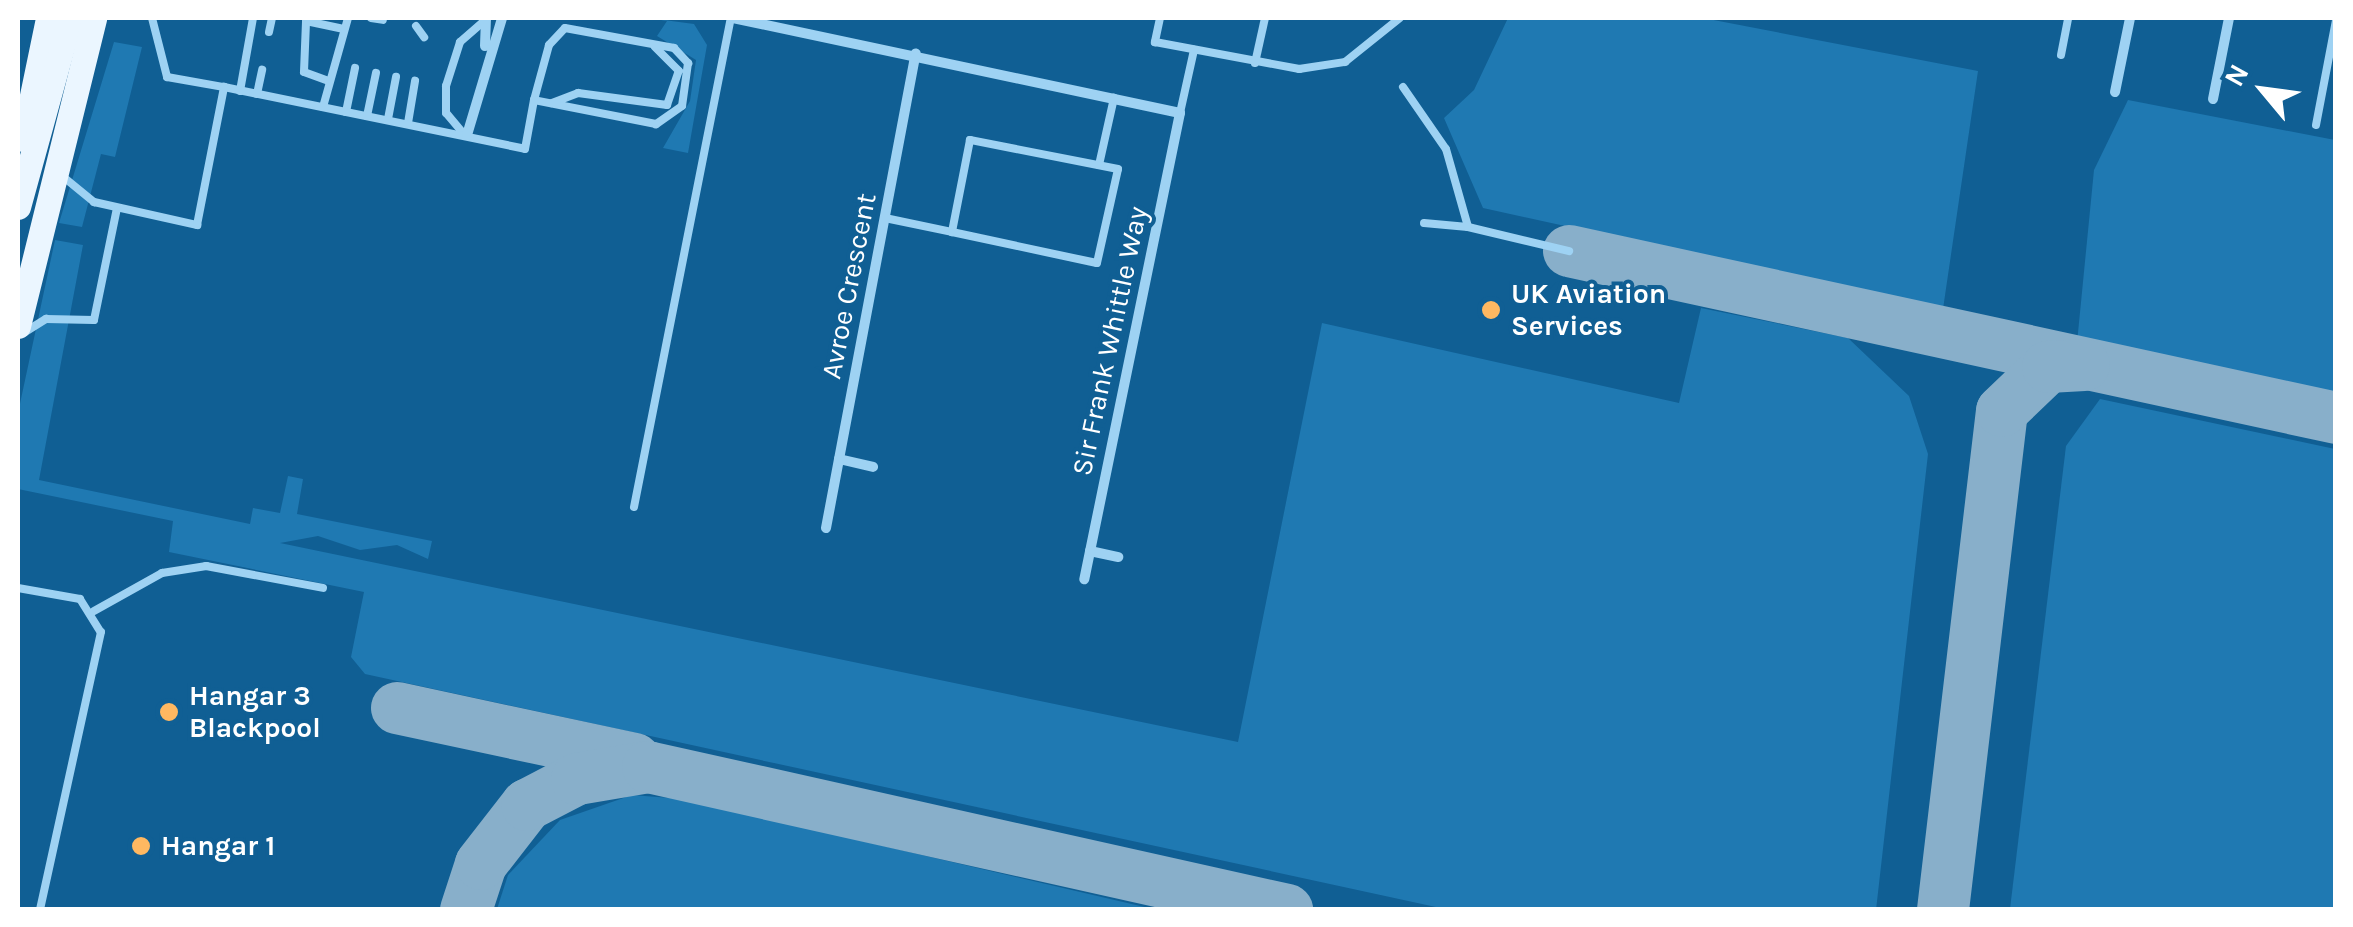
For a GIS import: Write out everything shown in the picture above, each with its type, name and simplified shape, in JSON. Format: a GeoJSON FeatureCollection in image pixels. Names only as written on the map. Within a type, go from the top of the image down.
{"type":"FeatureCollection","features":[{"type":"Feature","properties":{"kind":"main road"},"geometry":{"type":"LineString","coordinates":[[18,163],[48,18]]}},
{"type":"Feature","properties":{"kind":"main road"},"geometry":{"type":"LineString","coordinates":[[18,206],[70,18]]}},
{"type":"Feature","properties":{"kind":"main road"},"geometry":{"type":"LineString","coordinates":[[18,326],[94,18]]}},
{"type":"Feature","properties":{"kind":"street"},"geometry":{"type":"LineString","coordinates":[[484,62],[486,18]]}},
{"type":"Feature","properties":{"kind":"street"},"geometry":{"type":"LineString","coordinates":[[467,135],[484,62],[502,18]]}},
{"type":"Feature","properties":{"kind":"street"},"geometry":{"type":"LineString","coordinates":[[732,18],[1180,113]]}},
{"type":"Feature","properties":{"kind":"street"},"geometry":{"type":"LineString","coordinates":[[2115,92],[2130,18]]}},
{"type":"Feature","properties":{"kind":"street"},"geometry":{"type":"LineString","coordinates":[[2214,99],[2230,18]]}},
{"type":"Feature","properties":{"kind":"street","name":"Avroe Crescent"},"geometry":{"type":"LineString","coordinates":[[826,528],[916,54]]}},
{"type":"Feature","properties":{"kind":"street","name":"Sir Frank Whittle Way"},"geometry":{"type":"LineString","coordinates":[[1084,579],[1180,113]]}},
{"type":"Feature","properties":{"kind":"street"},"geometry":{"type":"LineString","coordinates":[[839,459],[873,466]]}},
{"type":"Feature","properties":{"kind":"street"},"geometry":{"type":"LineString","coordinates":[[1090,551],[1118,557]]}},
{"type":"Feature","properties":{"kind":"lane"},"geometry":{"type":"LineString","coordinates":[[152,18],[168,77],[524,149],[534,100],[549,45],[565,28],[674,48],[688,63],[672,117],[656,124],[534,100]]}},
{"type":"Feature","properties":{"kind":"lane"},"geometry":{"type":"LineString","coordinates":[[240,91],[253,18]]}},
{"type":"Feature","properties":{"kind":"lane"},"geometry":{"type":"LineString","coordinates":[[269,32],[272,18]]}},
{"type":"Feature","properties":{"kind":"lane"},"geometry":{"type":"LineString","coordinates":[[324,107],[340,28],[348,18]]}},
{"type":"Feature","properties":{"kind":"lane"},"geometry":{"type":"LineString","coordinates":[[467,135],[446,114],[446,86],[460,42],[486,18]]}},
{"type":"Feature","properties":{"kind":"lane"},"geometry":{"type":"LineString","coordinates":[[634,508],[732,18]]}},
{"type":"Feature","properties":{"kind":"lane"},"geometry":{"type":"LineString","coordinates":[[1160,18],[1155,42],[1254,63],[1345,62],[1400,18]]}},
{"type":"Feature","properties":{"kind":"lane"},"geometry":{"type":"LineString","coordinates":[[1254,63],[1265,18]]}},
{"type":"Feature","properties":{"kind":"lane"},"geometry":{"type":"LineString","coordinates":[[2061,55],[2068,18]]}},
{"type":"Feature","properties":{"kind":"lane"},"geometry":{"type":"LineString","coordinates":[[329,81],[304,72],[306,20],[340,28]]}},
{"type":"Feature","properties":{"kind":"lane"},"geometry":{"type":"LineString","coordinates":[[367,21],[383,20]]}},
{"type":"Feature","properties":{"kind":"lane"},"geometry":{"type":"LineString","coordinates":[[2316,125],[2336,20]]}},
{"type":"Feature","properties":{"kind":"lane"},"geometry":{"type":"LineString","coordinates":[[416,26],[424,37]]}},
{"type":"Feature","properties":{"kind":"lane"},"geometry":{"type":"LineString","coordinates":[[551,104],[578,93],[667,105],[677,65],[642,41]]}},
{"type":"Feature","properties":{"kind":"lane"},"geometry":{"type":"LineString","coordinates":[[1180,113],[1194,50]]}},
{"type":"Feature","properties":{"kind":"lane"},"geometry":{"type":"LineString","coordinates":[[346,112],[355,68]]}},
{"type":"Feature","properties":{"kind":"lane"},"geometry":{"type":"LineString","coordinates":[[257,94],[262,70]]}},
{"type":"Feature","properties":{"kind":"lane"},"geometry":{"type":"LineString","coordinates":[[367,116],[376,73]]}},
{"type":"Feature","properties":{"kind":"lane"},"geometry":{"type":"LineString","coordinates":[[388,119],[396,77]]}},
{"type":"Feature","properties":{"kind":"lane"},"geometry":{"type":"LineString","coordinates":[[408,123],[415,81]]}},
{"type":"Feature","properties":{"kind":"lane"},"geometry":{"type":"LineString","coordinates":[[1404,87],[1446,149],[1468,227]]}},
{"type":"Feature","properties":{"kind":"lane"},"geometry":{"type":"LineString","coordinates":[[56,160],[74,193],[118,208],[197,225],[224,88]]}},
{"type":"Feature","properties":{"kind":"lane"},"geometry":{"type":"LineString","coordinates":[[1099,165],[1114,98]]}},
{"type":"Feature","properties":{"kind":"lane"},"geometry":{"type":"LineString","coordinates":[[885,218],[1098,263],[1118,168],[970,140],[952,232]]}},
{"type":"Feature","properties":{"kind":"lane"},"geometry":{"type":"LineString","coordinates":[[18,337],[46,319],[94,320],[118,208]]}},
{"type":"Feature","properties":{"kind":"lane"},"geometry":{"type":"LineString","coordinates":[[1424,222],[1468,227],[1569,251]]}},
{"type":"Feature","properties":{"kind":"lane"},"geometry":{"type":"LineString","coordinates":[[94,611],[162,573],[206,566],[323,588]]}},
{"type":"Feature","properties":{"kind":"lane"},"geometry":{"type":"LineString","coordinates":[[18,588],[80,599],[94,611],[101,632],[40,910]]}},
{"type":"Feature","properties":{"kind":"shaded area"},"geometry":{"type":"Polygon","coordinates":[[[649,18],[694,24],[707,45],[688,153],[663,148],[690,101],[696,60],[657,36],[667,21],[649,18]]]}},
{"type":"Feature","properties":{"kind":"shaded area"},"geometry":{"type":"Polygon","coordinates":[[[1508,18],[1703,18],[1978,71],[1943,309],[1483,208],[1444,118],[1474,90],[1508,18]]]}},
{"type":"Feature","properties":{"kind":"shaded area"},"geometry":{"type":"Polygon","coordinates":[[[114,42],[142,47],[115,157],[101,154],[82,227],[59,223],[114,42]]]}},
{"type":"Feature","properties":{"kind":"shaded area"},"geometry":{"type":"Polygon","coordinates":[[[2128,100],[2335,140],[2335,397],[2077,343],[2094,170],[2128,100]]]}},
{"type":"Feature","properties":{"kind":"shaded area"},"geometry":{"type":"Polygon","coordinates":[[[55,240],[83,245],[39,480],[250,524],[253,508],[280,513],[288,476],[303,479],[297,514],[432,541],[428,559],[397,545],[360,550],[318,536],[280,543],[1238,742],[1322,323],[1679,403],[1701,308],[1848,338],[1909,396],[1928,454],[1876,910],[1445,909],[365,674],[351,657],[364,592],[169,552],[173,521],[18,489],[18,413],[55,240]]]}},
{"type":"Feature","properties":{"kind":"shaded area"},"geometry":{"type":"Polygon","coordinates":[[[2100,399],[2335,449],[2335,909],[2010,909],[2066,446],[2100,399]]]}},
{"type":"Feature","properties":{"kind":"shaded area"},"geometry":{"type":"Polygon","coordinates":[[[632,795],[683,799],[1153,909],[497,909],[508,875],[560,820],[632,795]]]}},
{"type":"Feature","properties":{"kind":"taxiway"},"geometry":{"type":"LineString","coordinates":[[1569,251],[2336,418]]}},
{"type":"Feature","properties":{"kind":"taxiway"},"geometry":{"type":"LineString","coordinates":[[1943,910],[2002,411],[2048,367],[2084,365]]}},
{"type":"Feature","properties":{"kind":"taxiway"},"geometry":{"type":"LineString","coordinates":[[397,708],[635,759]]}},
{"type":"Feature","properties":{"kind":"taxiway"},"geometry":{"type":"LineString","coordinates":[[466,910],[481,864],[527,805],[577,779],[648,767],[1287,910]]}},
{"type":"Feature","properties":{"kind":"place","name":"UK Aviation Services"},"geometry":{"type":"Point","coordinates":[1491,310]}},
{"type":"Feature","properties":{"kind":"place","name":"Hangar 3 Blackpool"},"geometry":{"type":"Point","coordinates":[169,712]}},
{"type":"Feature","properties":{"kind":"place","name":"Hangar 1"},"geometry":{"type":"Point","coordinates":[141,846]}}]}
